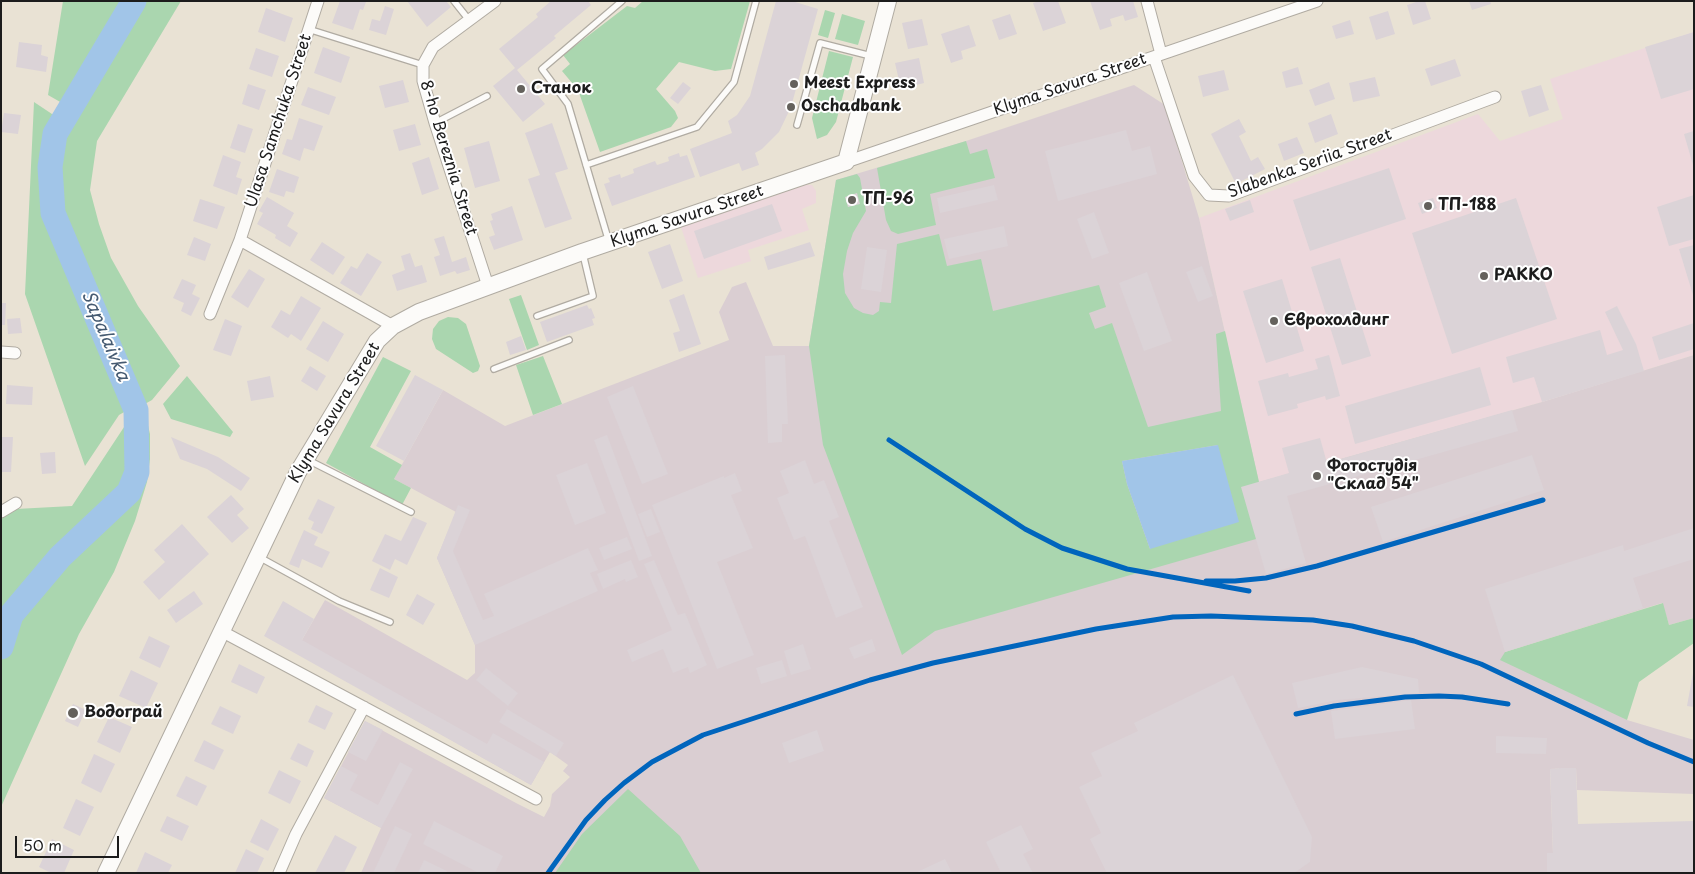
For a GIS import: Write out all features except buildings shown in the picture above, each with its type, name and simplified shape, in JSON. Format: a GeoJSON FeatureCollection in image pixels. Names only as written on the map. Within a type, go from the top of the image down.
{"type":"FeatureCollection","features":[{"type":"Feature","properties":{"kind":"street","name":"Ulasa Samchuka Street"},"geometry":{"type":"LineString","coordinates":[[210,314],[240,240],[318,1]]}},
{"type":"Feature","properties":{"kind":"street","name":"8-ho Bereznia Street"},"geometry":{"type":"LineString","coordinates":[[488,286],[435,123],[423,81],[423,65],[433,47],[495,1]]}},
{"type":"Feature","properties":{"kind":"street"},"geometry":{"type":"LineString","coordinates":[[846,162],[888,1]]}},
{"type":"Feature","properties":{"kind":"street","name":"Slabenka Seriia Street"},"geometry":{"type":"LineString","coordinates":[[1147,1],[1158,55],[1194,176],[1209,195],[1229,196],[1495,97]]}},
{"type":"Feature","properties":{"kind":"street","name":"Klyma Savura Street"},"geometry":{"type":"LineString","coordinates":[[106,873],[257,556],[306,459],[377,341],[393,326],[419,312],[582,252],[1317,1]]}},
{"type":"Feature","properties":{"kind":"street"},"geometry":{"type":"LineString","coordinates":[[240,240],[393,326]]}},
{"type":"Feature","properties":{"kind":"street"},"geometry":{"type":"LineString","coordinates":[[1,352],[15,353]]}},
{"type":"Feature","properties":{"kind":"street"},"geometry":{"type":"LineString","coordinates":[[1,512],[16,504]]}},
{"type":"Feature","properties":{"kind":"street"},"geometry":{"type":"LineString","coordinates":[[221,631],[536,799]]}},
{"type":"Feature","properties":{"kind":"street"},"geometry":{"type":"LineString","coordinates":[[279,873],[296,834],[364,707]]}},
{"type":"Feature","properties":{"kind":"lane"},"geometry":{"type":"LineString","coordinates":[[454,1],[468,20]]}},
{"type":"Feature","properties":{"kind":"lane"},"geometry":{"type":"LineString","coordinates":[[609,244],[568,104],[542,70],[622,1]]}},
{"type":"Feature","properties":{"kind":"lane"},"geometry":{"type":"LineString","coordinates":[[586,165],[698,127],[734,82],[756,1]]}},
{"type":"Feature","properties":{"kind":"lane"},"geometry":{"type":"LineString","coordinates":[[308,29],[423,65]]}},
{"type":"Feature","properties":{"kind":"lane"},"geometry":{"type":"LineString","coordinates":[[797,125],[820,43],[873,57]]}},
{"type":"Feature","properties":{"kind":"lane"},"geometry":{"type":"LineString","coordinates":[[435,123],[487,96]]}},
{"type":"Feature","properties":{"kind":"lane"},"geometry":{"type":"LineString","coordinates":[[537,316],[593,296],[582,252]]}},
{"type":"Feature","properties":{"kind":"lane"},"geometry":{"type":"LineString","coordinates":[[494,369],[569,340]]}},
{"type":"Feature","properties":{"kind":"lane"},"geometry":{"type":"LineString","coordinates":[[306,459],[411,512]]}},
{"type":"Feature","properties":{"kind":"lane"},"geometry":{"type":"LineString","coordinates":[[257,556],[339,601],[390,622]]}},
{"type":"Feature","properties":{"kind":"shaded area"},"geometry":{"type":"Polygon","coordinates":[[[1694,32],[1694,355],[1542,402],[1259,482],[1199,218],[1478,114],[1500,141],[1563,119],[1550,79],[1694,32]]]}},
{"type":"Feature","properties":{"kind":"shaded area"},"geometry":{"type":"Polygon","coordinates":[[[1134,85],[1165,105],[1199,218],[1259,482],[1542,402],[1694,355],[1694,618],[1669,625],[1662,603],[1505,652],[1627,720],[1694,740],[1694,794],[1577,790],[1576,768],[1550,769],[1553,853],[1694,848],[1694,873],[361,873],[381,828],[324,798],[365,721],[544,817],[550,806],[552,794],[570,777],[563,771],[568,765],[550,752],[531,785],[295,652],[325,600],[467,680],[475,673],[475,645],[437,558],[456,512],[394,479],[443,390],[505,426],[729,340],[719,312],[732,287],[746,282],[773,346],[809,346],[836,180],[966,141],[1134,85]]]}},
{"type":"Feature","properties":{"kind":"shaded area"},"geometry":{"type":"Polygon","coordinates":[[[806,185],[812,185],[816,191],[816,203],[802,209],[809,230],[748,250],[751,261],[698,278],[681,227],[806,185]]]}},
{"type":"Feature","properties":{"kind":"green space"},"geometry":{"type":"Polygon","coordinates":[[[63,1],[181,1],[97,141],[90,190],[111,258],[138,306],[180,366],[152,400],[143,405],[150,434],[150,459],[147,482],[135,521],[114,572],[79,634],[1,807],[1,519],[16,509],[72,506],[128,421],[126,411],[119,415],[85,466],[25,294],[34,102],[55,116],[62,103],[48,95],[63,1]]]}},
{"type":"Feature","properties":{"kind":"green space"},"geometry":{"type":"Polygon","coordinates":[[[643,1],[750,1],[731,69],[715,71],[679,62],[656,89],[675,111],[678,118],[671,127],[600,152],[578,90],[562,71],[570,64],[563,55],[627,6],[635,8],[643,1]]]}},
{"type":"Feature","properties":{"kind":"green space"},"geometry":{"type":"Polygon","coordinates":[[[825,10],[835,13],[828,38],[818,35],[825,10]]]}},
{"type":"Feature","properties":{"kind":"green space"},"geometry":{"type":"Polygon","coordinates":[[[842,14],[865,21],[858,45],[835,39],[842,14]]]}},
{"type":"Feature","properties":{"kind":"green space"},"geometry":{"type":"Polygon","coordinates":[[[829,51],[853,57],[836,122],[827,135],[817,139],[812,118],[829,51]]]}},
{"type":"Feature","properties":{"kind":"green space"},"geometry":{"type":"Polygon","coordinates":[[[966,141],[970,154],[987,149],[995,178],[930,194],[936,225],[898,234],[891,231],[886,220],[877,168],[966,141]]]}},
{"type":"Feature","properties":{"kind":"green space"},"geometry":{"type":"Polygon","coordinates":[[[857,174],[860,178],[866,211],[853,233],[847,251],[843,274],[845,293],[854,308],[863,313],[873,315],[879,311],[880,302],[891,303],[897,244],[939,234],[947,266],[981,259],[993,311],[1099,285],[1106,307],[1089,313],[1095,329],[1112,323],[1148,427],[1221,411],[1216,334],[1225,331],[1259,482],[1256,539],[935,631],[902,655],[823,445],[809,346],[836,180],[857,174]],[[1218,445],[1122,461],[1127,484],[1150,549],[1218,445]]]}},
{"type":"Feature","properties":{"kind":"green space"},"geometry":{"type":"Polygon","coordinates":[[[521,295],[539,345],[527,350],[509,299],[521,295]]]}},
{"type":"Feature","properties":{"kind":"green space"},"geometry":{"type":"Polygon","coordinates":[[[448,317],[458,318],[466,324],[480,366],[478,371],[473,373],[436,349],[432,339],[433,329],[439,321],[448,317]]]}},
{"type":"Feature","properties":{"kind":"green space"},"geometry":{"type":"Polygon","coordinates":[[[543,356],[562,404],[533,415],[516,365],[543,356]]]}},
{"type":"Feature","properties":{"kind":"green space"},"geometry":{"type":"Polygon","coordinates":[[[383,357],[411,371],[370,447],[402,465],[394,479],[411,488],[402,505],[326,463],[383,357]]]}},
{"type":"Feature","properties":{"kind":"green space"},"geometry":{"type":"Polygon","coordinates":[[[187,376],[233,432],[230,437],[171,419],[163,404],[187,376]]]}},
{"type":"Feature","properties":{"kind":"green space"},"geometry":{"type":"Polygon","coordinates":[[[1663,603],[1669,625],[1694,618],[1694,643],[1639,682],[1627,720],[1500,660],[1505,652],[1663,603]]]}},
{"type":"Feature","properties":{"kind":"green space"},"geometry":{"type":"Polygon","coordinates":[[[628,789],[680,836],[701,873],[555,873],[582,834],[628,789]]]}},
{"type":"Feature","properties":{"kind":"water"},"geometry":{"type":"Polygon","coordinates":[[[1218,445],[1239,522],[1150,549],[1127,484],[1122,461],[1218,445]]]}},
{"type":"Feature","properties":{"kind":"waterway","name":"Sapalaivka"},"geometry":{"type":"LineString","coordinates":[[1,647],[11,615],[60,557],[129,492],[137,472],[136,410],[53,213],[50,167],[55,134],[134,1]]}},
{"type":"Feature","properties":{"kind":"transit line"},"geometry":{"type":"LineString","coordinates":[[889,440],[1025,529],[1062,548],[1127,569],[1249,591]]}},
{"type":"Feature","properties":{"kind":"transit line"},"geometry":{"type":"LineString","coordinates":[[1206,581],[1266,578],[1317,566],[1543,500]]}},
{"type":"Feature","properties":{"kind":"transit line"},"geometry":{"type":"LineString","coordinates":[[548,873],[586,820],[624,783],[652,762],[703,735],[870,680],[933,663],[1096,629],[1173,617],[1211,616],[1313,620],[1352,626],[1414,641],[1481,664],[1648,743],[1694,762]]}},
{"type":"Feature","properties":{"kind":"transit line"},"geometry":{"type":"LineString","coordinates":[[1296,714],[1334,706],[1405,697],[1462,697],[1508,704]]}},
{"type":"Feature","properties":{"kind":"place","name":"Meest Express"},"geometry":{"type":"Point","coordinates":[794,84]}},
{"type":"Feature","properties":{"kind":"place","name":"Станок"},"geometry":{"type":"Point","coordinates":[521,89]}},
{"type":"Feature","properties":{"kind":"place","name":"Oschadbank"},"geometry":{"type":"Point","coordinates":[791,107]}},
{"type":"Feature","properties":{"kind":"place","name":"ТП-96"},"geometry":{"type":"Point","coordinates":[852,200]}},
{"type":"Feature","properties":{"kind":"place","name":"ТП-188"},"geometry":{"type":"Point","coordinates":[1428,206]}},
{"type":"Feature","properties":{"kind":"place","name":"PAKKO"},"geometry":{"type":"Point","coordinates":[1484,276]}},
{"type":"Feature","properties":{"kind":"place","name":"Єврохолдинг"},"geometry":{"type":"Point","coordinates":[1274,321]}},
{"type":"Feature","properties":{"kind":"place","name":"Фотостудія \"Склад 54\""},"geometry":{"type":"Point","coordinates":[1317,476]}},
{"type":"Feature","properties":{"kind":"place","name":"Водограй"},"geometry":{"type":"Point","coordinates":[73,713]}}]}
